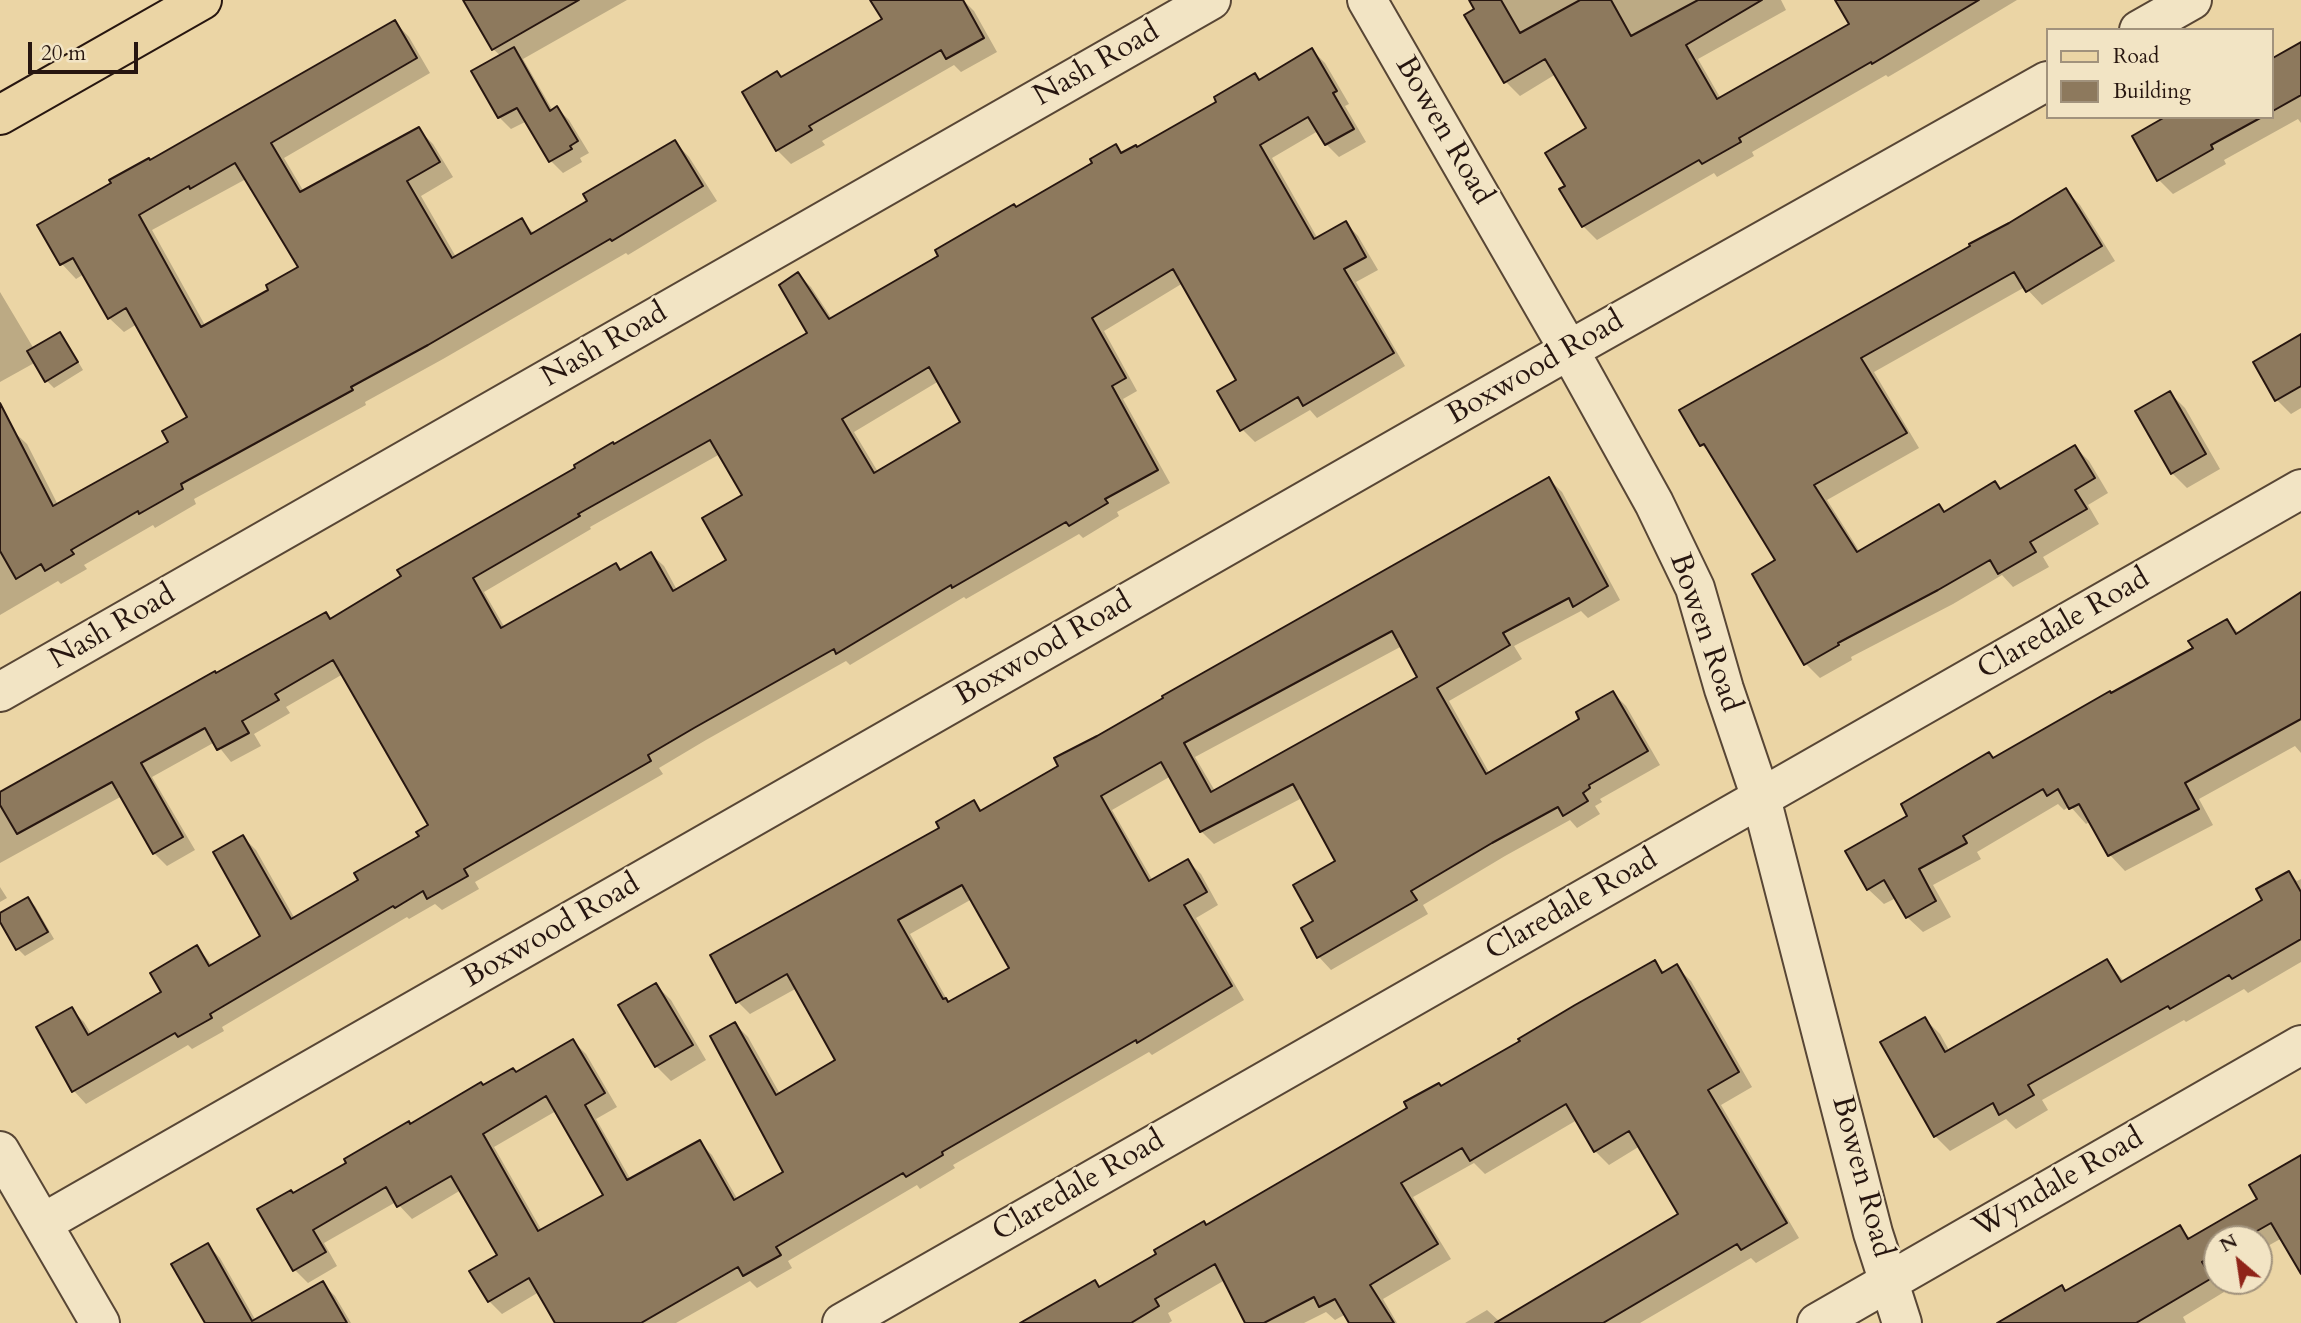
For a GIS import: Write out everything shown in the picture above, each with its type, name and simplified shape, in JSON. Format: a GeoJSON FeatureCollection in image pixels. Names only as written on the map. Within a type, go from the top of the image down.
{"type":"FeatureCollection","features":[{"type":"Feature","properties":{"kind":"main road"},"geometry":{"type":"LineString","coordinates":[[0,115],[202,0]]}},
{"type":"Feature","properties":{"kind":"street","name":"Bowen Road"},"geometry":{"type":"LineString","coordinates":[[1367,0],[1569,350],[1654,503],[1695,588],[1724,689],[1761,798],[1873,1233],[1891,1281],[1902,1323]]}},
{"type":"Feature","properties":{"kind":"street"},"geometry":{"type":"LineString","coordinates":[[2143,28],[2192,0]]}},
{"type":"Feature","properties":{"kind":"street","name":"Nash Road"},"geometry":{"type":"LineString","coordinates":[[0,692],[1187,6]]}},
{"type":"Feature","properties":{"kind":"street","name":"Boxwood Road"},"geometry":{"type":"LineString","coordinates":[[43,1223],[1569,350],[2046,82]]}},
{"type":"Feature","properties":{"kind":"street","name":"Claredale Road"},"geometry":{"type":"LineString","coordinates":[[842,1323],[2301,489]]}},
{"type":"Feature","properties":{"kind":"street","name":"Wyndale Road"},"geometry":{"type":"LineString","coordinates":[[1817,1323],[2301,1045]]}},
{"type":"Feature","properties":{"kind":"street"},"geometry":{"type":"LineString","coordinates":[[0,1151],[100,1323]]}},
{"type":"Feature","properties":{"kind":"building"},"geometry":{"type":"Polygon","coordinates":[[[463,0],[579,0],[492,50],[463,0]]]}},
{"type":"Feature","properties":{"kind":"building"},"geometry":{"type":"Polygon","coordinates":[[[870,0],[963,0],[984,38],[946,59],[941,50],[809,126],[812,130],[776,151],[742,92],[777,71],[781,77],[882,19],[870,0]]]}},
{"type":"Feature","properties":{"kind":"building"},"geometry":{"type":"Polygon","coordinates":[[[1469,0],[1501,0],[1520,33],[1580,0],[1611,0],[1631,36],[1698,0],[1762,0],[1686,45],[1717,99],[1849,24],[1835,0],[1979,0],[1872,64],[1871,62],[1739,138],[1741,142],[1702,164],[1699,160],[1582,227],[1559,189],[1565,186],[1545,153],[1586,128],[1545,59],[1504,83],[1464,15],[1474,9],[1469,0]]]}},
{"type":"Feature","properties":{"kind":"building"},"geometry":{"type":"Polygon","coordinates":[[[395,20],[417,58],[271,143],[300,192],[419,127],[440,162],[407,181],[452,258],[522,218],[531,234],[587,201],[583,194],[675,140],[703,186],[612,241],[610,239],[351,387],[353,390],[181,484],[183,489],[139,514],[138,511],[71,550],[74,554],[45,571],[41,564],[16,579],[0,551],[0,403],[53,506],[168,442],[162,431],[187,417],[126,308],[108,319],[73,258],[60,265],[37,225],[111,183],[109,180],[149,158],[150,160],[395,20]],[[235,163],[139,215],[201,327],[268,290],[266,285],[298,267],[235,163]]]}},
{"type":"Feature","properties":{"kind":"building"},"geometry":{"type":"Polygon","coordinates":[[[2301,42],[2301,95],[2273,111],[2273,58],[2301,42]]]}},
{"type":"Feature","properties":{"kind":"building"},"geometry":{"type":"Polygon","coordinates":[[[514,47],[550,111],[557,106],[578,141],[570,146],[572,149],[549,162],[517,108],[498,118],[471,71],[514,47]]]}},
{"type":"Feature","properties":{"kind":"building"},"geometry":{"type":"Polygon","coordinates":[[[1312,48],[1337,91],[1333,93],[1354,129],[1325,145],[1308,117],[1260,145],[1314,239],[1346,221],[1366,257],[1344,269],[1394,353],[1303,406],[1298,397],[1240,431],[1217,391],[1236,380],[1173,269],[1092,318],[1126,378],[1112,386],[1158,470],[1105,499],[1108,503],[1069,526],[1066,522],[952,588],[951,585],[836,654],[834,649],[648,755],[651,761],[464,869],[468,876],[427,899],[423,891],[395,908],[393,906],[210,1014],[212,1018],[178,1037],[175,1033],[72,1092],[36,1027],[72,1007],[88,1035],[161,992],[150,973],[197,945],[209,966],[260,936],[213,852],[243,835],[291,919],[358,880],[354,873],[419,836],[416,832],[428,825],[333,660],[275,694],[279,700],[242,721],[249,733],[217,750],[205,728],[141,763],[183,837],[153,854],[112,782],[17,834],[0,805],[0,792],[326,612],[330,619],[401,576],[397,570],[575,468],[574,465],[613,442],[614,444],[807,333],[779,285],[798,272],[829,319],[938,256],[935,250],[1092,163],[1090,159],[1116,144],[1121,153],[1136,145],[1137,147],[1216,102],[1214,97],[1255,73],[1259,80],[1312,48]],[[929,367],[842,419],[874,473],[960,422],[929,367]],[[710,440],[578,514],[580,516],[473,578],[501,628],[616,563],[620,570],[651,552],[673,591],[726,560],[702,518],[742,495],[710,440]]]}},
{"type":"Feature","properties":{"kind":"building"},"geometry":{"type":"Polygon","coordinates":[[[2162,119],[2258,119],[2211,145],[2213,149],[2157,181],[2132,136],[2162,119]]]}},
{"type":"Feature","properties":{"kind":"building"},"geometry":{"type":"Polygon","coordinates":[[[2066,188],[2102,246],[2026,292],[2014,272],[1861,358],[1907,433],[1814,485],[1857,552],[1939,504],[1944,512],[1995,481],[2000,489],[2075,445],[2095,478],[2075,490],[2087,509],[2030,542],[2036,552],[1998,574],[1990,560],[1838,643],[1839,645],[1804,665],[1752,574],[1775,560],[1704,444],[1700,446],[1679,410],[1970,246],[1969,244],[2066,188]]]}},
{"type":"Feature","properties":{"kind":"building"},"geometry":{"type":"Polygon","coordinates":[[[60,332],[78,362],[45,382],[27,351],[60,332]]]}},
{"type":"Feature","properties":{"kind":"building"},"geometry":{"type":"Polygon","coordinates":[[[2301,334],[2301,386],[2275,401],[2253,362],[2301,334]]]}},
{"type":"Feature","properties":{"kind":"building"},"geometry":{"type":"Polygon","coordinates":[[[2170,391],[2206,454],[2171,474],[2135,411],[2170,391]]]}},
{"type":"Feature","properties":{"kind":"building"},"geometry":{"type":"Polygon","coordinates":[[[1549,477],[1608,586],[1573,607],[1569,598],[1503,633],[1510,645],[1437,688],[1486,774],[1579,719],[1576,712],[1613,691],[1648,751],[1589,785],[1590,788],[1583,793],[1588,801],[1563,816],[1558,807],[1492,843],[1411,891],[1417,900],[1317,958],[1301,928],[1313,921],[1293,885],[1335,861],[1293,784],[1200,832],[1161,762],[1101,796],[1149,881],[1188,859],[1207,892],[1184,905],[1232,986],[1137,1043],[1136,1040],[942,1152],[943,1155],[906,1177],[903,1173],[776,1247],[781,1255],[743,1276],[738,1267],[641,1323],[555,1323],[529,1278],[488,1302],[469,1271],[497,1255],[451,1176],[397,1207],[386,1187],[313,1230],[326,1252],[293,1271],[257,1209],[291,1190],[293,1193],[346,1163],[344,1159],[481,1082],[483,1085],[513,1068],[516,1072],[573,1039],[605,1093],[585,1105],[627,1180],[700,1140],[734,1200],[783,1172],[710,1036],[735,1022],[776,1095],[835,1060],[787,974],[736,1003],[710,955],[939,828],[936,822],[974,800],[980,811],[1058,766],[1054,758],[1097,736],[1163,698],[1162,696],[1549,477]],[[1392,631],[1184,743],[1211,792],[1417,677],[1392,631]],[[962,885],[898,920],[943,999],[946,998],[948,1002],[1009,968],[962,885]],[[546,1096],[483,1134],[538,1231],[603,1195],[546,1096]]]}},
{"type":"Feature","properties":{"kind":"building"},"geometry":{"type":"Polygon","coordinates":[[[2301,592],[2301,719],[2185,783],[2199,809],[2108,856],[2079,804],[2069,809],[2058,789],[2047,796],[2043,789],[1963,836],[1967,843],[1919,869],[1936,901],[1906,918],[1884,880],[1867,890],[1845,851],[1907,816],[1901,804],[1989,752],[1993,758],[2110,691],[2111,693],[2193,648],[2188,641],[2227,619],[2236,634],[2301,592]]]}},
{"type":"Feature","properties":{"kind":"building"},"geometry":{"type":"Polygon","coordinates":[[[2289,871],[2301,892],[2301,939],[2232,979],[2229,975],[2170,1009],[2168,1006],[2028,1085],[2034,1095],[1999,1115],[1993,1103],[1934,1137],[1880,1042],[1925,1017],[1945,1052],[2107,959],[2121,982],[2262,900],[2256,889],[2289,871]]]}},
{"type":"Feature","properties":{"kind":"building"},"geometry":{"type":"Polygon","coordinates":[[[28,897],[48,932],[16,950],[0,922],[0,913],[28,897]]]}},
{"type":"Feature","properties":{"kind":"building"},"geometry":{"type":"Polygon","coordinates":[[[1655,960],[1662,973],[1677,964],[1739,1072],[1708,1090],[1787,1223],[1741,1250],[1737,1244],[1603,1323],[1495,1323],[1678,1214],[1629,1131],[1594,1152],[1566,1104],[1470,1161],[1462,1148],[1401,1183],[1438,1244],[1370,1285],[1394,1323],[1349,1323],[1335,1299],[1319,1307],[1314,1297],[1264,1323],[1245,1323],[1215,1264],[1155,1299],[1159,1306],[1131,1323],[1020,1323],[1095,1280],[1099,1287],[1156,1254],[1154,1250],[1204,1221],[1206,1225],[1407,1108],[1404,1102],[1439,1083],[1441,1086],[1655,960]]]}},
{"type":"Feature","properties":{"kind":"building"},"geometry":{"type":"Polygon","coordinates":[[[656,983],[693,1045],[655,1067],[618,1005],[656,983]]]}},
{"type":"Feature","properties":{"kind":"building"},"geometry":{"type":"Polygon","coordinates":[[[2301,1155],[2301,1274],[2271,1223],[2212,1225],[2257,1199],[2249,1185],[2301,1155]]]}},
{"type":"Feature","properties":{"kind":"building"},"geometry":{"type":"Polygon","coordinates":[[[2180,1225],[2188,1239],[2203,1230],[2203,1283],[2136,1323],[1997,1323],[2062,1285],[2065,1291],[2180,1225]]]}},
{"type":"Feature","properties":{"kind":"building"},"geometry":{"type":"Polygon","coordinates":[[[208,1243],[252,1321],[323,1281],[347,1323],[205,1323],[171,1264],[208,1243]]]}}]}
